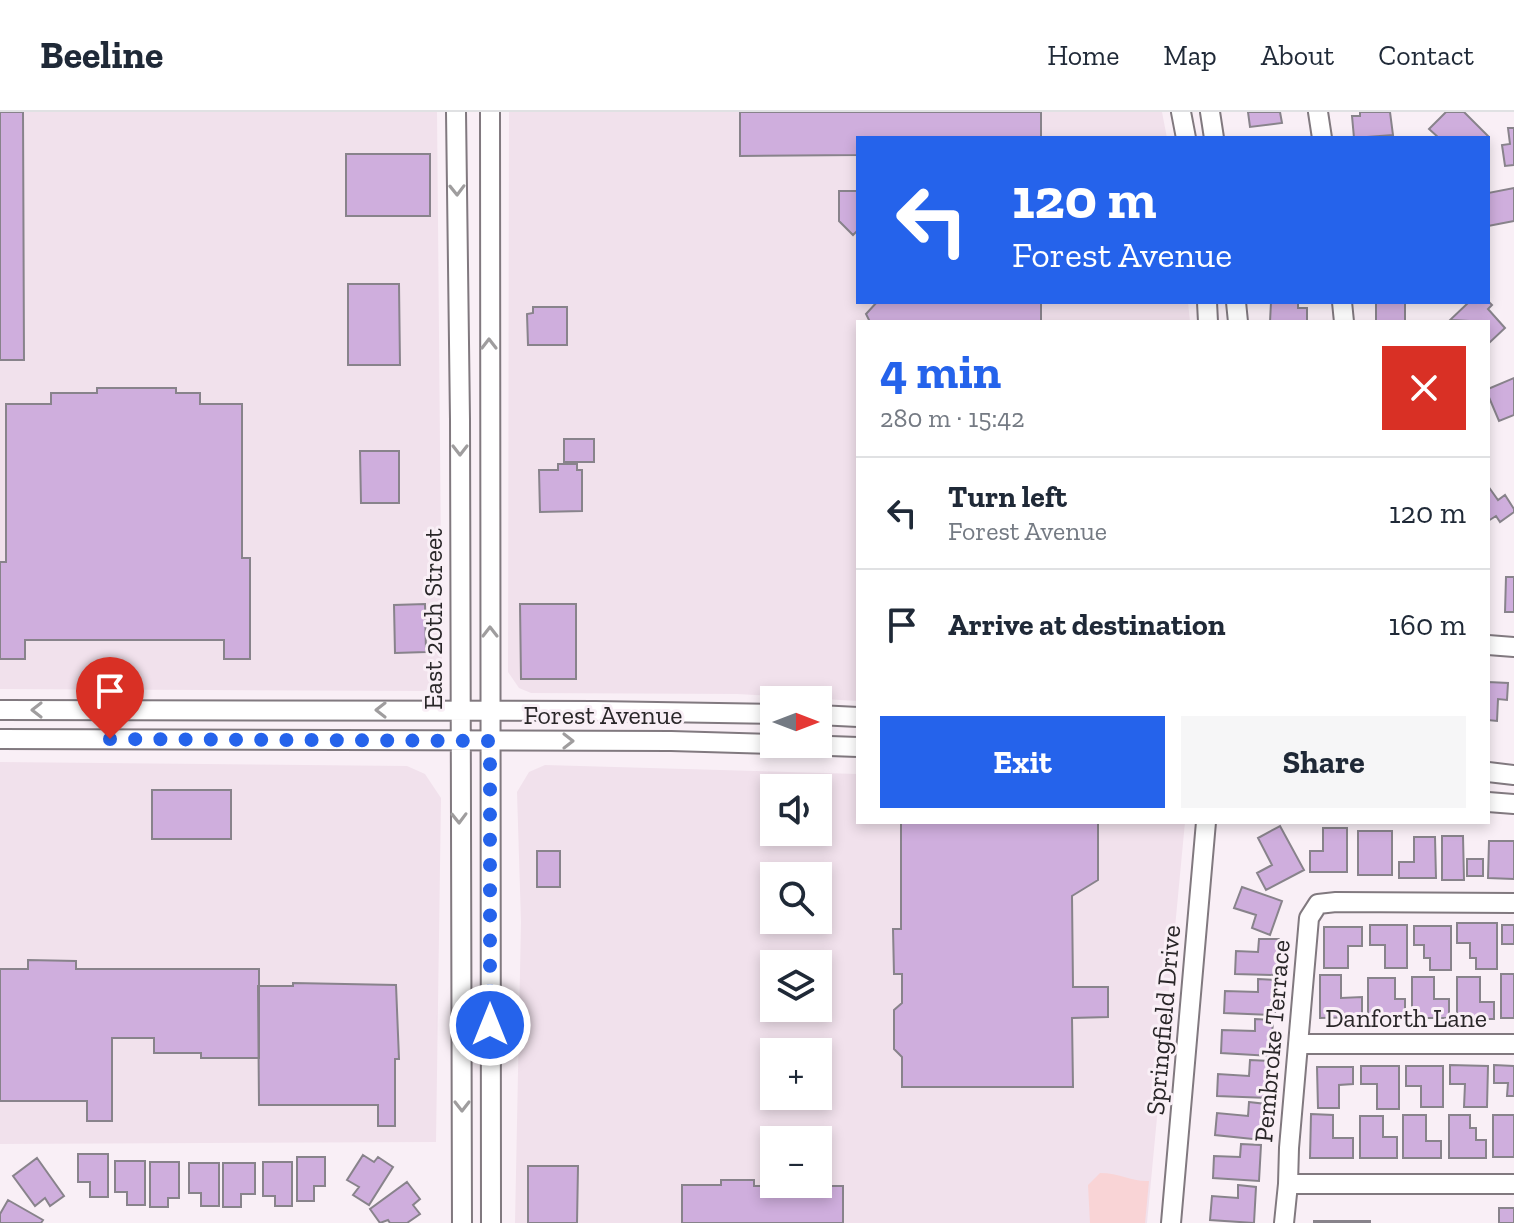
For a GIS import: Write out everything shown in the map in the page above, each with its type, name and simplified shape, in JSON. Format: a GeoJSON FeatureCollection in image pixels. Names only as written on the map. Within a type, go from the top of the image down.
{"type":"FeatureCollection","features":[{"type":"Feature","properties":{"kind":"street","name":"East 20th Street"},"geometry":{"type":"LineString","coordinates":[[456,112],[460,399],[462,1223]]}},
{"type":"Feature","properties":{"kind":"street"},"geometry":{"type":"LineString","coordinates":[[490,112],[491,1223]]}},
{"type":"Feature","properties":{"kind":"street"},"geometry":{"type":"LineString","coordinates":[[1181,112],[1186,136]]}},
{"type":"Feature","properties":{"kind":"street"},"geometry":{"type":"LineString","coordinates":[[1210,112],[1214,136]]}},
{"type":"Feature","properties":{"kind":"street"},"geometry":{"type":"LineString","coordinates":[[1318,112],[1322,136]]}},
{"type":"Feature","properties":{"kind":"street"},"geometry":{"type":"LineString","coordinates":[[460,399],[489,398]]}},
{"type":"Feature","properties":{"kind":"street"},"geometry":{"type":"LineString","coordinates":[[460,419],[489,419]]}},
{"type":"Feature","properties":{"kind":"street"},"geometry":{"type":"LineString","coordinates":[[1490,645],[1514,647]]}},
{"type":"Feature","properties":{"kind":"street","name":"Forest Avenue"},"geometry":{"type":"LineString","coordinates":[[0,710],[490,710],[760,714]]}},
{"type":"Feature","properties":{"kind":"street"},"geometry":{"type":"LineString","coordinates":[[832,716],[856,717]]}},
{"type":"Feature","properties":{"kind":"street","name":"Forest Avenue"},"geometry":{"type":"LineString","coordinates":[[0,739],[760,744]]}},
{"type":"Feature","properties":{"kind":"street","name":"Forest Avenue"},"geometry":{"type":"LineString","coordinates":[[832,746],[856,747]]}},
{"type":"Feature","properties":{"kind":"street"},"geometry":{"type":"LineString","coordinates":[[1490,772],[1514,775]]}},
{"type":"Feature","properties":{"kind":"street"},"geometry":{"type":"LineString","coordinates":[[1490,802],[1514,804]]}},
{"type":"Feature","properties":{"kind":"street","name":"Springfield Drive"},"geometry":{"type":"LineString","coordinates":[[1171,1223],[1206,824]]}},
{"type":"Feature","properties":{"kind":"street","name":"Pembroke Terrace"},"geometry":{"type":"LineString","coordinates":[[1284,1223],[1309,918],[1318,904],[1514,903]]}},
{"type":"Feature","properties":{"kind":"street","name":"Danforth Lane"},"geometry":{"type":"LineString","coordinates":[[1298,1044],[1514,1044]]}},
{"type":"Feature","properties":{"kind":"street"},"geometry":{"type":"LineString","coordinates":[[1288,1184],[1514,1184]]}},
{"type":"Feature","properties":{"kind":"shaded area"},"geometry":{"type":"Polygon","coordinates":[[[0,112],[437,112],[442,667],[438,683],[424,691],[0,689],[0,112]]]}},
{"type":"Feature","properties":{"kind":"shaded area"},"geometry":{"type":"Polygon","coordinates":[[[509,112],[1162,112],[1167,136],[856,136],[856,304],[1188,304],[1190,320],[856,320],[856,701],[832,699],[832,686],[760,686],[760,695],[531,693],[519,688],[508,672],[509,112]]]}},
{"type":"Feature","properties":{"kind":"shaded area"},"geometry":{"type":"Polygon","coordinates":[[[0,762],[407,766],[425,774],[441,798],[436,1142],[0,1144],[0,762]]]}},
{"type":"Feature","properties":{"kind":"shaded area"},"geometry":{"type":"Polygon","coordinates":[[[545,765],[856,774],[856,824],[1185,824],[1147,1223],[515,1223],[521,922],[517,792],[529,772],[545,765]]]}},
{"type":"Feature","properties":{"kind":"shaded area"},"geometry":{"type":"Polygon","coordinates":[[[1100,1173],[1149,1181],[1145,1223],[1090,1223],[1088,1185],[1100,1173]]]}},
{"type":"Feature","properties":{"kind":"building"},"geometry":{"type":"Polygon","coordinates":[[[0,112],[23,112],[24,360],[0,360],[0,112]]]}},
{"type":"Feature","properties":{"kind":"building"},"geometry":{"type":"Polygon","coordinates":[[[740,112],[1041,112],[1041,136],[856,136],[856,155],[740,156],[740,112]]]}},
{"type":"Feature","properties":{"kind":"building"},"geometry":{"type":"Polygon","coordinates":[[[1248,112],[1280,112],[1282,123],[1250,127],[1248,112]]]}},
{"type":"Feature","properties":{"kind":"building"},"geometry":{"type":"Polygon","coordinates":[[[1360,112],[1390,112],[1393,135],[1354,136],[1352,116],[1360,116],[1360,112]]]}},
{"type":"Feature","properties":{"kind":"building"},"geometry":{"type":"Polygon","coordinates":[[[1446,112],[1464,112],[1488,136],[1437,136],[1429,129],[1446,112]]]}},
{"type":"Feature","properties":{"kind":"building"},"geometry":{"type":"Polygon","coordinates":[[[1508,128],[1514,128],[1514,165],[1505,166],[1502,145],[1510,144],[1508,128]]]}},
{"type":"Feature","properties":{"kind":"building"},"geometry":{"type":"Polygon","coordinates":[[[346,154],[430,154],[430,216],[346,216],[346,154]]]}},
{"type":"Feature","properties":{"kind":"building"},"geometry":{"type":"Polygon","coordinates":[[[1514,188],[1514,221],[1490,226],[1490,193],[1514,188]]]}},
{"type":"Feature","properties":{"kind":"building"},"geometry":{"type":"Polygon","coordinates":[[[839,191],[856,191],[856,232],[853,235],[839,221],[839,191]]]}},
{"type":"Feature","properties":{"kind":"building"},"geometry":{"type":"Polygon","coordinates":[[[348,284],[399,284],[400,365],[348,365],[348,284]]]}},
{"type":"Feature","properties":{"kind":"building"},"geometry":{"type":"Polygon","coordinates":[[[1490,303],[1492,305],[1488,309],[1505,328],[1490,342],[1490,320],[1450,320],[1467,304],[1490,303]]]}},
{"type":"Feature","properties":{"kind":"building"},"geometry":{"type":"Polygon","coordinates":[[[875,304],[1041,304],[1041,320],[869,320],[866,314],[875,304]]]}},
{"type":"Feature","properties":{"kind":"building"},"geometry":{"type":"Polygon","coordinates":[[[1271,304],[1298,304],[1298,308],[1307,308],[1307,320],[1270,320],[1271,304]]]}},
{"type":"Feature","properties":{"kind":"building"},"geometry":{"type":"Polygon","coordinates":[[[1376,304],[1405,304],[1405,320],[1376,320],[1376,304]]]}},
{"type":"Feature","properties":{"kind":"building"},"geometry":{"type":"Polygon","coordinates":[[[533,307],[567,307],[567,345],[528,345],[527,314],[533,313],[533,307]]]}},
{"type":"Feature","properties":{"kind":"building"},"geometry":{"type":"Polygon","coordinates":[[[1514,378],[1514,415],[1499,421],[1490,400],[1490,388],[1514,378]]]}},
{"type":"Feature","properties":{"kind":"building"},"geometry":{"type":"Polygon","coordinates":[[[97,388],[176,388],[176,393],[200,393],[200,404],[242,404],[242,558],[250,558],[250,659],[224,659],[224,640],[25,640],[25,659],[0,659],[0,562],[6,562],[6,404],[51,404],[51,393],[97,393],[97,388]]]}},
{"type":"Feature","properties":{"kind":"building"},"geometry":{"type":"Polygon","coordinates":[[[564,439],[594,439],[594,462],[564,462],[564,439]]]}},
{"type":"Feature","properties":{"kind":"building"},"geometry":{"type":"Polygon","coordinates":[[[360,451],[399,451],[399,503],[361,503],[360,451]]]}},
{"type":"Feature","properties":{"kind":"building"},"geometry":{"type":"Polygon","coordinates":[[[558,464],[577,464],[577,470],[582,470],[582,511],[540,512],[539,470],[558,470],[558,464]]]}},
{"type":"Feature","properties":{"kind":"building"},"geometry":{"type":"Polygon","coordinates":[[[1490,489],[1498,500],[1505,495],[1514,509],[1500,522],[1496,516],[1490,520],[1490,489]]]}},
{"type":"Feature","properties":{"kind":"building"},"geometry":{"type":"Polygon","coordinates":[[[1506,577],[1514,577],[1514,612],[1505,612],[1506,577]]]}},
{"type":"Feature","properties":{"kind":"building"},"geometry":{"type":"Polygon","coordinates":[[[425,604],[426,652],[395,653],[394,605],[425,604]]]}},
{"type":"Feature","properties":{"kind":"building"},"geometry":{"type":"Polygon","coordinates":[[[520,604],[576,604],[576,679],[521,679],[520,604]]]}},
{"type":"Feature","properties":{"kind":"building"},"geometry":{"type":"Polygon","coordinates":[[[1490,682],[1508,683],[1507,700],[1498,699],[1497,721],[1490,720],[1490,682]]]}},
{"type":"Feature","properties":{"kind":"building"},"geometry":{"type":"Polygon","coordinates":[[[152,790],[231,790],[231,839],[152,839],[152,790]]]}},
{"type":"Feature","properties":{"kind":"building"},"geometry":{"type":"Polygon","coordinates":[[[901,824],[1098,824],[1098,880],[1072,896],[1073,987],[1108,987],[1108,1017],[1072,1018],[1073,1087],[902,1087],[902,1057],[894,1049],[894,1010],[902,1003],[902,974],[894,974],[893,929],[901,929],[901,824]]]}},
{"type":"Feature","properties":{"kind":"building"},"geometry":{"type":"Polygon","coordinates":[[[1280,826],[1304,870],[1266,890],[1257,873],[1272,865],[1258,838],[1280,826]]]}},
{"type":"Feature","properties":{"kind":"building"},"geometry":{"type":"Polygon","coordinates":[[[1323,828],[1347,828],[1347,872],[1310,872],[1310,851],[1323,851],[1323,828]]]}},
{"type":"Feature","properties":{"kind":"building"},"geometry":{"type":"Polygon","coordinates":[[[1358,831],[1392,831],[1392,875],[1358,875],[1358,831]]]}},
{"type":"Feature","properties":{"kind":"building"},"geometry":{"type":"Polygon","coordinates":[[[1442,836],[1463,836],[1464,880],[1442,880],[1442,836]]]}},
{"type":"Feature","properties":{"kind":"building"},"geometry":{"type":"Polygon","coordinates":[[[1414,837],[1435,837],[1436,878],[1399,878],[1399,862],[1414,862],[1414,837]]]}},
{"type":"Feature","properties":{"kind":"building"},"geometry":{"type":"Polygon","coordinates":[[[1489,841],[1514,841],[1514,879],[1488,878],[1489,841]]]}},
{"type":"Feature","properties":{"kind":"building"},"geometry":{"type":"Polygon","coordinates":[[[537,851],[560,851],[560,887],[537,887],[537,851]]]}},
{"type":"Feature","properties":{"kind":"building"},"geometry":{"type":"Polygon","coordinates":[[[1467,859],[1483,859],[1483,876],[1467,876],[1467,859]]]}},
{"type":"Feature","properties":{"kind":"building"},"geometry":{"type":"Polygon","coordinates":[[[1242,887],[1282,901],[1270,935],[1252,928],[1256,915],[1234,908],[1242,887]]]}},
{"type":"Feature","properties":{"kind":"building"},"geometry":{"type":"Polygon","coordinates":[[[1457,923],[1497,923],[1497,969],[1476,969],[1476,958],[1470,958],[1470,943],[1457,943],[1457,923]]]}},
{"type":"Feature","properties":{"kind":"building"},"geometry":{"type":"Polygon","coordinates":[[[1370,925],[1407,925],[1407,968],[1385,968],[1385,945],[1370,945],[1370,925]]]}},
{"type":"Feature","properties":{"kind":"building"},"geometry":{"type":"Polygon","coordinates":[[[1502,925],[1514,925],[1514,944],[1502,944],[1502,925]]]}},
{"type":"Feature","properties":{"kind":"building"},"geometry":{"type":"Polygon","coordinates":[[[1414,926],[1451,926],[1451,970],[1430,970],[1430,958],[1424,958],[1424,945],[1414,945],[1414,926]]]}},
{"type":"Feature","properties":{"kind":"building"},"geometry":{"type":"Polygon","coordinates":[[[1324,927],[1362,927],[1362,946],[1348,946],[1348,968],[1324,968],[1324,927]]]}},
{"type":"Feature","properties":{"kind":"building"},"geometry":{"type":"Polygon","coordinates":[[[1259,939],[1279,939],[1277,975],[1235,974],[1236,951],[1258,952],[1259,939]]]}},
{"type":"Feature","properties":{"kind":"building"},"geometry":{"type":"Polygon","coordinates":[[[28,960],[76,961],[76,969],[259,969],[259,1058],[201,1058],[201,1053],[154,1053],[154,1038],[112,1038],[112,1121],[87,1121],[87,1101],[0,1101],[0,969],[28,969],[28,960]]]}},
{"type":"Feature","properties":{"kind":"building"},"geometry":{"type":"Polygon","coordinates":[[[1501,974],[1514,974],[1514,1018],[1501,1018],[1501,974]]]}},
{"type":"Feature","properties":{"kind":"building"},"geometry":{"type":"Polygon","coordinates":[[[1320,975],[1341,975],[1341,998],[1362,997],[1362,1017],[1320,1018],[1320,975]]]}},
{"type":"Feature","properties":{"kind":"building"},"geometry":{"type":"Polygon","coordinates":[[[1412,977],[1434,977],[1434,999],[1449,999],[1449,1018],[1412,1018],[1412,977]]]}},
{"type":"Feature","properties":{"kind":"building"},"geometry":{"type":"Polygon","coordinates":[[[1457,977],[1480,977],[1480,1002],[1494,1002],[1494,1019],[1457,1019],[1457,977]]]}},
{"type":"Feature","properties":{"kind":"building"},"geometry":{"type":"Polygon","coordinates":[[[1368,978],[1395,978],[1395,999],[1405,999],[1405,1018],[1368,1018],[1368,978]]]}},
{"type":"Feature","properties":{"kind":"building"},"geometry":{"type":"Polygon","coordinates":[[[1258,979],[1276,980],[1275,1015],[1224,1013],[1225,991],[1258,992],[1258,979]]]}},
{"type":"Feature","properties":{"kind":"building"},"geometry":{"type":"Polygon","coordinates":[[[293,983],[396,985],[399,1059],[395,1059],[395,1126],[378,1126],[378,1105],[259,1105],[258,986],[293,986],[293,983]]]}},
{"type":"Feature","properties":{"kind":"building"},"geometry":{"type":"Polygon","coordinates":[[[1255,1019],[1273,1020],[1271,1056],[1221,1053],[1222,1030],[1255,1031],[1255,1019]]]}},
{"type":"Feature","properties":{"kind":"building"},"geometry":{"type":"Polygon","coordinates":[[[1250,1060],[1270,1061],[1268,1098],[1217,1096],[1218,1074],[1249,1076],[1250,1060]]]}},
{"type":"Feature","properties":{"kind":"building"},"geometry":{"type":"Polygon","coordinates":[[[1450,1065],[1488,1066],[1487,1107],[1464,1107],[1465,1084],[1450,1084],[1450,1065]]]}},
{"type":"Feature","properties":{"kind":"building"},"geometry":{"type":"Polygon","coordinates":[[[1494,1065],[1514,1066],[1514,1096],[1507,1096],[1508,1083],[1494,1083],[1494,1065]]]}},
{"type":"Feature","properties":{"kind":"building"},"geometry":{"type":"Polygon","coordinates":[[[1361,1066],[1399,1066],[1399,1109],[1377,1109],[1377,1084],[1361,1084],[1361,1066]]]}},
{"type":"Feature","properties":{"kind":"building"},"geometry":{"type":"Polygon","coordinates":[[[1406,1066],[1443,1066],[1443,1107],[1421,1107],[1421,1086],[1406,1086],[1406,1066]]]}},
{"type":"Feature","properties":{"kind":"building"},"geometry":{"type":"Polygon","coordinates":[[[1317,1067],[1353,1067],[1353,1084],[1339,1085],[1339,1108],[1318,1108],[1317,1067]]]}},
{"type":"Feature","properties":{"kind":"building"},"geometry":{"type":"Polygon","coordinates":[[[1249,1102],[1266,1104],[1262,1140],[1215,1135],[1217,1113],[1248,1116],[1249,1102]]]}},
{"type":"Feature","properties":{"kind":"building"},"geometry":{"type":"Polygon","coordinates":[[[1311,1114],[1333,1115],[1333,1138],[1353,1138],[1353,1158],[1310,1158],[1311,1114]]]}},
{"type":"Feature","properties":{"kind":"building"},"geometry":{"type":"Polygon","coordinates":[[[1403,1115],[1426,1115],[1426,1141],[1441,1141],[1441,1158],[1403,1158],[1403,1115]]]}},
{"type":"Feature","properties":{"kind":"building"},"geometry":{"type":"Polygon","coordinates":[[[1449,1115],[1470,1115],[1470,1128],[1476,1128],[1476,1140],[1486,1140],[1486,1158],[1449,1158],[1449,1115]]]}},
{"type":"Feature","properties":{"kind":"building"},"geometry":{"type":"Polygon","coordinates":[[[1493,1115],[1514,1115],[1514,1157],[1493,1157],[1493,1115]]]}},
{"type":"Feature","properties":{"kind":"building"},"geometry":{"type":"Polygon","coordinates":[[[1360,1116],[1383,1116],[1383,1137],[1397,1137],[1397,1158],[1360,1158],[1360,1116]]]}},
{"type":"Feature","properties":{"kind":"building"},"geometry":{"type":"Polygon","coordinates":[[[1241,1144],[1261,1145],[1259,1181],[1213,1178],[1214,1156],[1240,1157],[1241,1144]]]}},
{"type":"Feature","properties":{"kind":"building"},"geometry":{"type":"Polygon","coordinates":[[[78,1154],[108,1154],[108,1197],[90,1197],[90,1182],[78,1182],[78,1154]]]}},
{"type":"Feature","properties":{"kind":"building"},"geometry":{"type":"Polygon","coordinates":[[[363,1155],[374,1162],[378,1157],[393,1167],[369,1205],[353,1195],[359,1187],[347,1180],[363,1155]]]}},
{"type":"Feature","properties":{"kind":"building"},"geometry":{"type":"Polygon","coordinates":[[[297,1157],[325,1157],[325,1186],[314,1186],[314,1201],[297,1201],[297,1157]]]}},
{"type":"Feature","properties":{"kind":"building"},"geometry":{"type":"Polygon","coordinates":[[[37,1158],[64,1196],[50,1206],[45,1198],[35,1206],[13,1176],[37,1158]]]}},
{"type":"Feature","properties":{"kind":"building"},"geometry":{"type":"Polygon","coordinates":[[[115,1161],[145,1161],[145,1205],[127,1205],[127,1192],[115,1192],[115,1161]]]}},
{"type":"Feature","properties":{"kind":"building"},"geometry":{"type":"Polygon","coordinates":[[[150,1162],[179,1162],[179,1198],[168,1198],[168,1207],[150,1207],[150,1162]]]}},
{"type":"Feature","properties":{"kind":"building"},"geometry":{"type":"Polygon","coordinates":[[[263,1162],[292,1162],[292,1206],[275,1206],[275,1196],[263,1196],[263,1162]]]}},
{"type":"Feature","properties":{"kind":"building"},"geometry":{"type":"Polygon","coordinates":[[[189,1163],[219,1163],[219,1206],[201,1206],[201,1193],[189,1193],[189,1163]]]}},
{"type":"Feature","properties":{"kind":"building"},"geometry":{"type":"Polygon","coordinates":[[[223,1163],[255,1163],[255,1194],[241,1194],[241,1207],[223,1207],[223,1163]]]}},
{"type":"Feature","properties":{"kind":"building"},"geometry":{"type":"Polygon","coordinates":[[[528,1166],[578,1166],[577,1223],[528,1223],[528,1166]]]}},
{"type":"Feature","properties":{"kind":"building"},"geometry":{"type":"Polygon","coordinates":[[[721,1180],[754,1180],[754,1186],[760,1186],[760,1198],[832,1198],[832,1186],[843,1186],[843,1223],[682,1223],[682,1185],[721,1185],[721,1180]]]}},
{"type":"Feature","properties":{"kind":"building"},"geometry":{"type":"Polygon","coordinates":[[[407,1182],[420,1199],[413,1205],[420,1214],[407,1223],[390,1223],[388,1220],[380,1223],[370,1209],[407,1182]]]}},
{"type":"Feature","properties":{"kind":"building"},"geometry":{"type":"Polygon","coordinates":[[[1238,1185],[1256,1187],[1254,1223],[1210,1220],[1212,1196],[1238,1198],[1238,1185]]]}},
{"type":"Feature","properties":{"kind":"building"},"geometry":{"type":"Polygon","coordinates":[[[8,1200],[43,1220],[41,1223],[0,1223],[0,1214],[8,1200]]]}},
{"type":"Feature","properties":{"kind":"building"},"geometry":{"type":"Polygon","coordinates":[[[1499,1208],[1514,1208],[1514,1223],[1499,1223],[1499,1208]]]}},
{"type":"Feature","properties":{"kind":"building"},"geometry":{"type":"Polygon","coordinates":[[[1370,1221],[1370,1223],[1314,1223],[1370,1221]]]}},
{"type":"Feature","properties":{"kind":"route"},"geometry":{"type":"LineString","coordinates":[[110,739],[490,741],[490,1025]]}}]}
